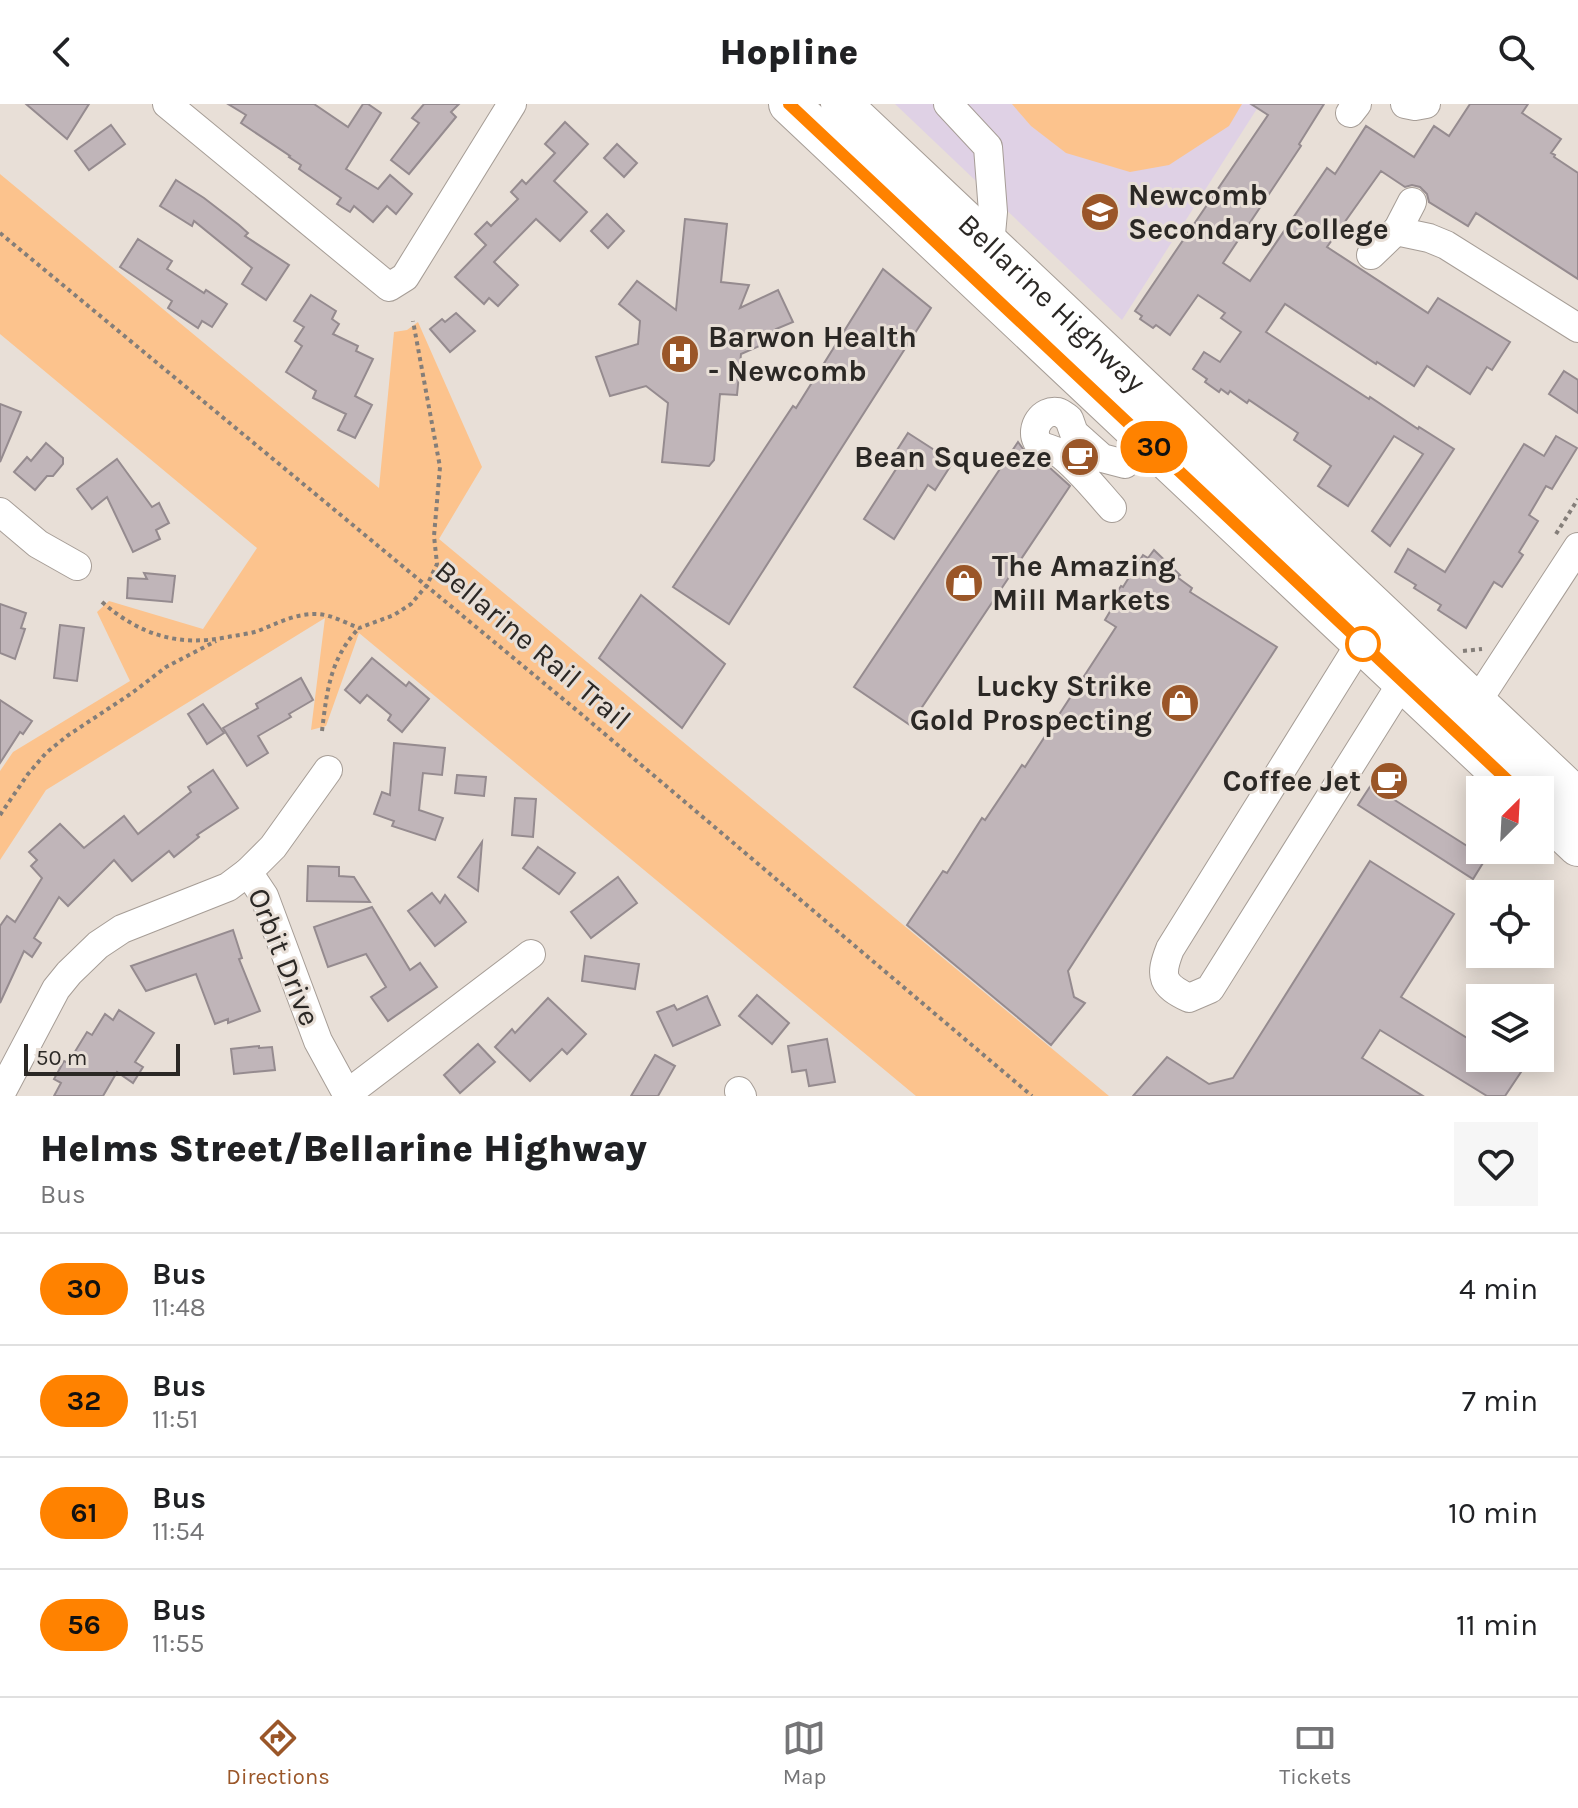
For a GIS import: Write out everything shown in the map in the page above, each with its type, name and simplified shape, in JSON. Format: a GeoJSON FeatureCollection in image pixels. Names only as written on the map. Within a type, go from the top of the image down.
{"type":"FeatureCollection","features":[{"type":"Feature","properties":{"kind":"highway","name":"Bellarine Highway"},"geometry":{"type":"LineString","coordinates":[[789,104],[1403,681],[1467,718],[1578,799]]}},
{"type":"Feature","properties":{"kind":"highway","name":"Bellarine Highway"},"geometry":{"type":"LineString","coordinates":[[841,104],[990,245],[1467,718],[1508,776]]}},
{"type":"Feature","properties":{"kind":"highway"},"geometry":{"type":"LineString","coordinates":[[1554,823],[1578,846]]}},
{"type":"Feature","properties":{"kind":"street"},"geometry":{"type":"LineString","coordinates":[[167,104],[389,287],[405,277],[512,104]]}},
{"type":"Feature","properties":{"kind":"street"},"geometry":{"type":"LineString","coordinates":[[948,104],[988,147],[993,212],[990,245]]}},
{"type":"Feature","properties":{"kind":"street"},"geometry":{"type":"LineString","coordinates":[[1371,255],[1396,231],[1412,202]]}},
{"type":"Feature","properties":{"kind":"street"},"geometry":{"type":"LineString","coordinates":[[1396,231],[1446,245],[1578,328]]}},
{"type":"Feature","properties":{"kind":"street"},"geometry":{"type":"LineString","coordinates":[[1112,508],[1057,451],[1040,445],[1035,437],[1035,428],[1040,418],[1058,412],[1069,419],[1074,433],[1102,458],[1125,464]]}},
{"type":"Feature","properties":{"kind":"street"},"geometry":{"type":"LineString","coordinates":[[0,512],[38,544],[77,566]]}},
{"type":"Feature","properties":{"kind":"street"},"geometry":{"type":"LineString","coordinates":[[1467,718],[1566,542]]}},
{"type":"Feature","properties":{"kind":"street"},"geometry":{"type":"LineString","coordinates":[[1361,642],[1170,949],[1164,963],[1164,977],[1171,990],[1189,998],[1210,989],[1403,681]]}},
{"type":"Feature","properties":{"kind":"street"},"geometry":{"type":"LineString","coordinates":[[248,872],[273,847],[328,770]]}},
{"type":"Feature","properties":{"kind":"street","name":"Orbit Drive"},"geometry":{"type":"LineString","coordinates":[[0,1095],[56,989],[98,945],[122,929],[228,887],[248,872],[264,896],[318,1041],[347,1095]]}},
{"type":"Feature","properties":{"kind":"street"},"geometry":{"type":"LineString","coordinates":[[347,1095],[531,954]]}},
{"type":"Feature","properties":{"kind":"path","name":"Bellarine Rail Trail"},"geometry":{"type":"LineString","coordinates":[[0,233],[706,818],[1032,1096]]}},
{"type":"Feature","properties":{"kind":"path"},"geometry":{"type":"LineString","coordinates":[[322,731],[335,660],[347,641],[359,628],[401,612],[415,601],[437,564],[434,536],[440,467],[413,321]]}},
{"type":"Feature","properties":{"kind":"path"},"geometry":{"type":"LineString","coordinates":[[1566,542],[1578,499]]}},
{"type":"Feature","properties":{"kind":"path"},"geometry":{"type":"LineString","coordinates":[[102,602],[122,618],[154,634],[177,641],[218,639],[256,632],[294,616],[311,614],[331,617],[359,628]]}},
{"type":"Feature","properties":{"kind":"path"},"geometry":{"type":"LineString","coordinates":[[0,815],[28,774],[46,753],[67,736],[166,667],[218,639]]}},
{"type":"Feature","properties":{"kind":"path"},"geometry":{"type":"LineString","coordinates":[[1463,651],[1483,649]]}},
{"type":"Feature","properties":{"kind":"shaded area","name":"Newcomb Secondary College"},"geometry":{"type":"Polygon","coordinates":[[[895,104],[1260,104],[1122,320],[895,104]]]}},
{"type":"Feature","properties":{"kind":"shaded area"},"geometry":{"type":"Polygon","coordinates":[[[1012,104],[1242,104],[1229,126],[1169,165],[1130,172],[1066,153],[1031,126],[1012,104]]]}},
{"type":"Feature","properties":{"kind":"shaded area"},"geometry":{"type":"Polygon","coordinates":[[[0,174],[379,488],[394,332],[407,330],[418,322],[482,467],[439,539],[1109,1096],[916,1096],[359,633],[326,726],[311,730],[325,618],[46,790],[0,860],[0,771],[13,752],[130,681],[97,612],[109,601],[203,629],[257,548],[0,334],[0,174]]]}},
{"type":"Feature","properties":{"kind":"building"},"geometry":{"type":"Polygon","coordinates":[[[26,104],[89,104],[67,139],[26,104]]]}},
{"type":"Feature","properties":{"kind":"building"},"geometry":{"type":"Polygon","coordinates":[[[228,104],[314,104],[348,127],[363,104],[368,104],[381,113],[346,169],[378,189],[390,175],[412,194],[396,214],[387,206],[373,222],[354,206],[350,212],[337,204],[341,198],[299,169],[301,165],[290,156],[241,123],[246,115],[228,104]]]}},
{"type":"Feature","properties":{"kind":"building"},"geometry":{"type":"Polygon","coordinates":[[[424,104],[459,104],[451,112],[456,117],[409,174],[391,160],[419,123],[412,118],[424,104]]]}},
{"type":"Feature","properties":{"kind":"building"},"geometry":{"type":"Polygon","coordinates":[[[1251,104],[1324,104],[1299,144],[1301,146],[1223,263],[1250,281],[1327,168],[1335,174],[1366,126],[1414,157],[1434,126],[1449,136],[1470,104],[1528,104],[1522,113],[1561,139],[1551,153],[1578,173],[1578,279],[1476,213],[1468,226],[1429,202],[1427,194],[1420,187],[1405,187],[1381,171],[1327,247],[1428,313],[1438,298],[1510,342],[1492,370],[1487,367],[1470,394],[1427,366],[1414,386],[1285,304],[1266,332],[1369,399],[1454,449],[1390,546],[1372,531],[1423,454],[1394,436],[1348,506],[1318,486],[1331,466],[1294,440],[1298,433],[1249,400],[1247,403],[1230,391],[1228,394],[1221,389],[1219,392],[1193,369],[1204,352],[1220,362],[1241,332],[1221,318],[1225,313],[1198,295],[1170,335],[1156,325],[1153,328],[1135,311],[1268,115],[1251,104]]]}},
{"type":"Feature","properties":{"kind":"building"},"geometry":{"type":"Polygon","coordinates":[[[565,122],[588,144],[554,181],[587,212],[560,241],[536,219],[494,262],[518,285],[498,306],[489,298],[484,304],[455,277],[486,245],[475,234],[487,222],[491,226],[518,199],[511,192],[522,180],[526,184],[555,153],[545,144],[565,122]]]}},
{"type":"Feature","properties":{"kind":"building"},"geometry":{"type":"Polygon","coordinates":[[[111,125],[125,144],[89,170],[75,151],[111,125]]]}},
{"type":"Feature","properties":{"kind":"building"},"geometry":{"type":"Polygon","coordinates":[[[617,144],[637,163],[624,177],[604,158],[617,144]]]}},
{"type":"Feature","properties":{"kind":"building"},"geometry":{"type":"Polygon","coordinates":[[[176,180],[239,225],[248,233],[245,236],[289,265],[266,300],[242,284],[252,268],[194,221],[192,226],[160,206],[176,180]]]}},
{"type":"Feature","properties":{"kind":"building"},"geometry":{"type":"Polygon","coordinates":[[[607,214],[624,231],[608,248],[591,231],[607,214]]]}},
{"type":"Feature","properties":{"kind":"building"},"geometry":{"type":"Polygon","coordinates":[[[685,219],[727,224],[721,282],[749,285],[740,308],[778,290],[793,322],[776,329],[780,337],[741,354],[737,395],[720,394],[714,460],[709,466],[662,462],[668,403],[646,386],[610,396],[596,357],[638,344],[640,321],[619,304],[637,281],[676,310],[685,219]]]}},
{"type":"Feature","properties":{"kind":"building"},"geometry":{"type":"Polygon","coordinates":[[[138,239],[172,261],[167,269],[227,304],[212,327],[202,321],[198,328],[168,308],[172,301],[120,267],[138,239]]]}},
{"type":"Feature","properties":{"kind":"building"},"geometry":{"type":"Polygon","coordinates":[[[883,269],[931,308],[729,624],[673,587],[793,406],[796,408],[883,269]]]}},
{"type":"Feature","properties":{"kind":"building"},"geometry":{"type":"Polygon","coordinates":[[[311,295],[336,311],[332,319],[339,324],[333,334],[358,346],[356,351],[373,359],[355,396],[372,405],[355,438],[338,430],[346,414],[313,398],[316,391],[286,372],[302,346],[295,341],[304,327],[294,321],[311,295]]]}},
{"type":"Feature","properties":{"kind":"building"},"geometry":{"type":"Polygon","coordinates":[[[456,313],[475,331],[450,352],[430,329],[456,313]]]}},
{"type":"Feature","properties":{"kind":"building"},"geometry":{"type":"Polygon","coordinates":[[[1564,371],[1578,380],[1578,413],[1549,394],[1564,371]]]}},
{"type":"Feature","properties":{"kind":"building"},"geometry":{"type":"Polygon","coordinates":[[[0,404],[21,412],[0,462],[0,404]]]}},
{"type":"Feature","properties":{"kind":"building"},"geometry":{"type":"Polygon","coordinates":[[[908,433],[953,462],[935,490],[928,485],[894,539],[864,519],[898,466],[890,461],[908,433]]]}},
{"type":"Feature","properties":{"kind":"building"},"geometry":{"type":"Polygon","coordinates":[[[1556,436],[1577,448],[1552,489],[1546,486],[1529,515],[1538,521],[1519,552],[1523,555],[1502,587],[1494,582],[1466,628],[1438,610],[1441,605],[1395,572],[1408,549],[1445,572],[1524,444],[1544,456],[1556,436]]]}},
{"type":"Feature","properties":{"kind":"building","name":"The Amazing Mill Markets"},"geometry":{"type":"Polygon","coordinates":[[[1018,442],[1029,457],[1049,467],[1070,486],[910,725],[854,687],[1018,442]]]}},
{"type":"Feature","properties":{"kind":"building"},"geometry":{"type":"Polygon","coordinates":[[[46,443],[63,458],[63,464],[35,490],[14,472],[27,457],[31,461],[46,443]]]}},
{"type":"Feature","properties":{"kind":"building"},"geometry":{"type":"Polygon","coordinates":[[[117,459],[152,507],[159,503],[169,523],[156,530],[160,539],[133,552],[107,497],[92,509],[77,489],[117,459]]]}},
{"type":"Feature","properties":{"kind":"building"},"geometry":{"type":"Polygon","coordinates":[[[1154,550],[1180,575],[1177,577],[1192,588],[1190,592],[1277,647],[1068,971],[1074,997],[1085,1003],[1051,1045],[907,925],[943,871],[947,873],[982,818],[985,820],[1022,765],[1025,767],[1116,627],[1105,620],[1115,603],[1111,601],[1143,555],[1148,558],[1154,550]]]}},
{"type":"Feature","properties":{"kind":"building"},"geometry":{"type":"Polygon","coordinates":[[[144,573],[175,576],[172,602],[127,598],[128,578],[147,579],[144,573]]]}},
{"type":"Feature","properties":{"kind":"building"},"geometry":{"type":"Polygon","coordinates":[[[641,595],[725,664],[682,728],[599,658],[641,595]]]}},
{"type":"Feature","properties":{"kind":"building"},"geometry":{"type":"Polygon","coordinates":[[[0,604],[26,613],[21,628],[25,629],[15,659],[0,653],[0,604]]]}},
{"type":"Feature","properties":{"kind":"building"},"geometry":{"type":"Polygon","coordinates":[[[60,625],[84,628],[77,681],[54,678],[60,625]]]}},
{"type":"Feature","properties":{"kind":"building"},"geometry":{"type":"Polygon","coordinates":[[[372,658],[406,686],[409,682],[429,699],[402,732],[388,720],[391,715],[367,695],[360,703],[345,690],[372,658]]]}},
{"type":"Feature","properties":{"kind":"building"},"geometry":{"type":"Polygon","coordinates":[[[301,678],[313,700],[258,736],[268,753],[247,766],[223,728],[301,678]]]}},
{"type":"Feature","properties":{"kind":"building"},"geometry":{"type":"Polygon","coordinates":[[[0,700],[32,721],[23,734],[20,732],[0,763],[0,700]]]}},
{"type":"Feature","properties":{"kind":"building"},"geometry":{"type":"Polygon","coordinates":[[[203,704],[224,733],[207,744],[188,714],[203,704]]]}},
{"type":"Feature","properties":{"kind":"building"},"geometry":{"type":"Polygon","coordinates":[[[394,743],[445,748],[442,775],[423,773],[419,810],[443,818],[435,840],[392,826],[394,821],[374,814],[382,792],[390,795],[394,743]]]}},
{"type":"Feature","properties":{"kind":"building"},"geometry":{"type":"Polygon","coordinates":[[[213,770],[238,808],[197,835],[199,837],[174,857],[169,851],[132,881],[114,860],[68,906],[59,897],[34,938],[41,943],[32,957],[24,951],[0,1003],[0,926],[7,916],[15,922],[42,878],[31,866],[37,860],[29,852],[60,824],[84,848],[124,816],[138,834],[191,792],[188,787],[213,770]]]}},
{"type":"Feature","properties":{"kind":"building"},"geometry":{"type":"Polygon","coordinates":[[[457,775],[486,777],[484,796],[455,793],[457,775]]]}},
{"type":"Feature","properties":{"kind":"building"},"geometry":{"type":"Polygon","coordinates":[[[1371,785],[1466,845],[1466,864],[1482,864],[1473,879],[1358,805],[1371,785]]]}},
{"type":"Feature","properties":{"kind":"building"},"geometry":{"type":"Polygon","coordinates":[[[515,798],[536,799],[533,837],[512,835],[515,798]]]}},
{"type":"Feature","properties":{"kind":"building"},"geometry":{"type":"Polygon","coordinates":[[[482,842],[478,891],[458,877],[482,842]]]}},
{"type":"Feature","properties":{"kind":"building"},"geometry":{"type":"Polygon","coordinates":[[[538,847],[575,873],[559,894],[523,868],[538,847]]]}},
{"type":"Feature","properties":{"kind":"building"},"geometry":{"type":"Polygon","coordinates":[[[1370,861],[1454,914],[1401,997],[1466,1037],[1466,1072],[1521,1072],[1505,1096],[1487,1096],[1380,1030],[1362,1058],[1423,1096],[1133,1096],[1167,1057],[1209,1084],[1233,1078],[1370,861]]]}},
{"type":"Feature","properties":{"kind":"building"},"geometry":{"type":"Polygon","coordinates":[[[308,866],[339,867],[339,876],[354,877],[370,902],[307,901],[308,866]]]}},
{"type":"Feature","properties":{"kind":"building"},"geometry":{"type":"Polygon","coordinates":[[[618,877],[637,903],[591,938],[571,912],[618,877]]]}},
{"type":"Feature","properties":{"kind":"building"},"geometry":{"type":"Polygon","coordinates":[[[432,893],[440,903],[445,895],[466,922],[435,946],[408,911],[432,893]]]}},
{"type":"Feature","properties":{"kind":"building"},"geometry":{"type":"Polygon","coordinates":[[[372,907],[410,970],[420,963],[437,987],[388,1021],[371,997],[386,987],[366,954],[328,967],[314,927],[372,907]]]}},
{"type":"Feature","properties":{"kind":"building"},"geometry":{"type":"Polygon","coordinates":[[[233,930],[242,958],[239,959],[260,1011],[228,1023],[228,1019],[215,1024],[196,974],[146,991],[131,966],[233,930]]]}},
{"type":"Feature","properties":{"kind":"building"},"geometry":{"type":"Polygon","coordinates":[[[585,956],[639,964],[635,989],[582,981],[585,956]]]}},
{"type":"Feature","properties":{"kind":"building"},"geometry":{"type":"Polygon","coordinates":[[[757,995],[789,1023],[772,1044],[739,1016],[757,995]]]}},
{"type":"Feature","properties":{"kind":"building"},"geometry":{"type":"Polygon","coordinates":[[[707,996],[720,1025],[673,1046],[657,1012],[674,1005],[677,1010],[707,996]]]}},
{"type":"Feature","properties":{"kind":"building"},"geometry":{"type":"Polygon","coordinates":[[[548,998],[586,1034],[567,1054],[562,1049],[530,1081],[495,1047],[512,1029],[515,1033],[548,998]]]}},
{"type":"Feature","properties":{"kind":"building"},"geometry":{"type":"Polygon","coordinates":[[[119,1010],[154,1033],[135,1062],[143,1067],[133,1083],[117,1072],[103,1096],[54,1096],[61,1083],[54,1079],[64,1061],[68,1063],[87,1032],[92,1035],[105,1014],[113,1020],[119,1010]]]}},
{"type":"Feature","properties":{"kind":"building"},"geometry":{"type":"Polygon","coordinates":[[[827,1039],[835,1082],[809,1086],[806,1070],[792,1072],[788,1046],[827,1039]]]}},
{"type":"Feature","properties":{"kind":"building"},"geometry":{"type":"Polygon","coordinates":[[[478,1044],[495,1062],[460,1093],[444,1075],[478,1044]]]}},
{"type":"Feature","properties":{"kind":"building"},"geometry":{"type":"Polygon","coordinates":[[[272,1047],[275,1070],[234,1074],[231,1049],[272,1047]]]}},
{"type":"Feature","properties":{"kind":"building"},"geometry":{"type":"Polygon","coordinates":[[[655,1055],[675,1066],[658,1096],[631,1096],[655,1055]]]}},
{"type":"Feature","properties":{"kind":"bus line","name":"30"},"geometry":{"type":"LineString","coordinates":[[789,104],[1503,776]]}},
{"type":"Feature","properties":{"kind":"place","name":"Newcomb Secondary College"},"geometry":{"type":"Point","coordinates":[1100,212]}},
{"type":"Feature","properties":{"kind":"place","name":"Barwon Health - Newcomb"},"geometry":{"type":"Point","coordinates":[680,354]}},
{"type":"Feature","properties":{"kind":"place","name":"Bean Squeeze"},"geometry":{"type":"Point","coordinates":[1080,457]}},
{"type":"Feature","properties":{"kind":"place","name":"The Amazing Mill Markets"},"geometry":{"type":"Point","coordinates":[964,583]}},
{"type":"Feature","properties":{"kind":"place","name":"Lucky Strike Gold Prospecting"},"geometry":{"type":"Point","coordinates":[1180,703]}},
{"type":"Feature","properties":{"kind":"place","name":"Coffee Jet"},"geometry":{"type":"Point","coordinates":[1389,781]}}]}
